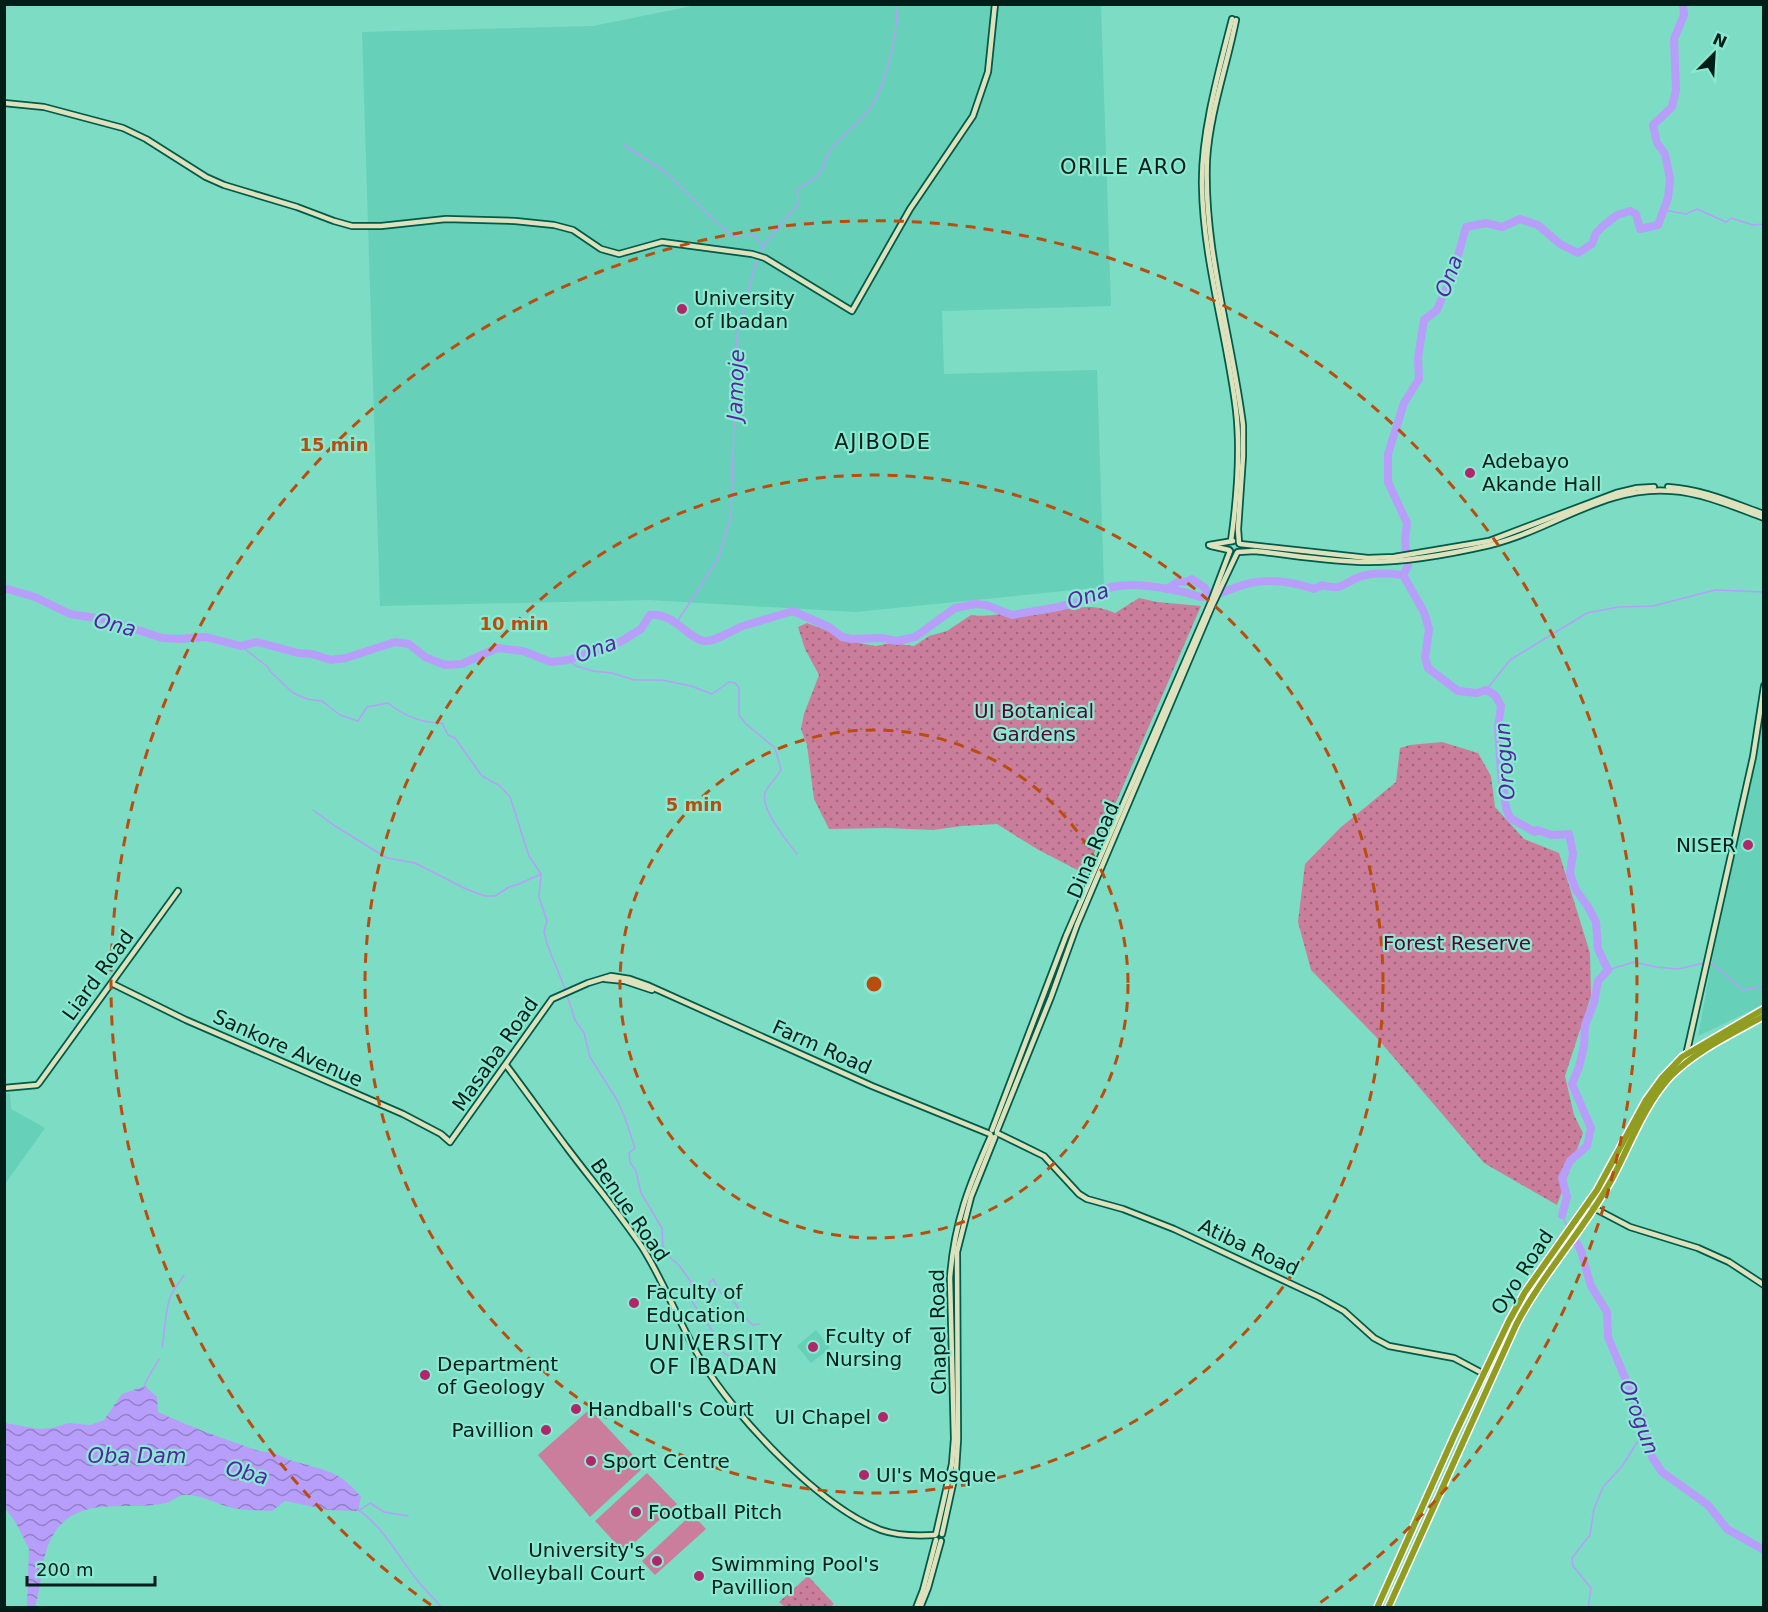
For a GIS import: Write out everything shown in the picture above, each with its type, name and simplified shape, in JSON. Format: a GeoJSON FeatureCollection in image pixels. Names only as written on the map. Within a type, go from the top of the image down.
{"type":"FeatureCollection","features":[{"type":"Feature","properties":{"kind":"highway","name":"Oyo Road"},"geometry":{"type":"LineString","coordinates":[[1377,1608],[1484,1374],[1520,1308],[1590,1207],[1646,1100],[1662,1078],[1689,1057],[1764,1009]]}},
{"type":"Feature","properties":{"kind":"highway","name":"Oyo Road"},"geometry":{"type":"LineString","coordinates":[[1689,1057],[1764,1017]]}},
{"type":"Feature","properties":{"kind":"highway","name":"Oyo Road"},"geometry":{"type":"LineString","coordinates":[[1388,1608],[1520,1308]]}},
{"type":"Feature","properties":{"kind":"street"},"geometry":{"type":"LineString","coordinates":[[4,103],[44,107],[123,128],[146,139],[206,177],[334,222],[352,226],[381,226],[446,219],[514,221],[554,225],[573,230],[600,249],[619,254],[662,242],[754,254],[765,258],[852,311],[910,208],[973,116],[988,72],[995,4]]}},
{"type":"Feature","properties":{"kind":"street"},"geometry":{"type":"LineString","coordinates":[[1234,20],[1207,158],[1207,208],[1243,425],[1238,529],[1240,549],[1220,581],[1229,551],[1238,456],[1238,426],[1213,281],[1203,208],[1202,182],[1206,131],[1234,20]]}},
{"type":"Feature","properties":{"kind":"street"},"geometry":{"type":"LineString","coordinates":[[1395,558],[1350,557],[1240,544],[1236,541],[1209,545],[1238,552],[1255,551],[1367,562],[1423,555],[1505,537],[1596,499],[1637,488],[1692,490],[1764,516]]}},
{"type":"Feature","properties":{"kind":"street","name":"Dina Road"},"geometry":{"type":"LineString","coordinates":[[994,1133],[1066,936],[1220,581]]}},
{"type":"Feature","properties":{"kind":"street"},"geometry":{"type":"LineString","coordinates":[[1689,1057],[1753,757],[1764,686]]}},
{"type":"Feature","properties":{"kind":"street","name":"Liard Road"},"geometry":{"type":"LineString","coordinates":[[4,1088],[37,1085],[178,891]]}},
{"type":"Feature","properties":{"kind":"street","name":"Farm Road"},"geometry":{"type":"LineString","coordinates":[[604,979],[611,976],[621,977],[646,986],[872,1086],[994,1133]]}},
{"type":"Feature","properties":{"kind":"street","name":"Masaba Road"},"geometry":{"type":"LineString","coordinates":[[450,1142],[552,999],[588,983],[604,979]]}},
{"type":"Feature","properties":{"kind":"street","name":"Sankore Avenue"},"geometry":{"type":"LineString","coordinates":[[112,984],[186,1020],[404,1114],[441,1134],[450,1142]]}},
{"type":"Feature","properties":{"kind":"street","name":"Benue Road"},"geometry":{"type":"LineString","coordinates":[[506,1065],[615,1208],[644,1250],[691,1341],[712,1376],[745,1418],[786,1463],[832,1502],[865,1523],[894,1533],[938,1537]]}},
{"type":"Feature","properties":{"kind":"street","name":"Atiba Road"},"geometry":{"type":"LineString","coordinates":[[994,1133],[1027,1146],[1044,1156],[1079,1194],[1097,1204],[1126,1210],[1174,1229],[1333,1304],[1374,1338],[1389,1346],[1454,1358],[1484,1374]]}},
{"type":"Feature","properties":{"kind":"street","name":"Chapel Road"},"geometry":{"type":"LineString","coordinates":[[918,1608],[955,1478],[958,1439],[957,1252],[971,1197],[994,1133]]}},
{"type":"Feature","properties":{"kind":"street"},"geometry":{"type":"LineString","coordinates":[[1590,1207],[1630,1227],[1698,1248],[1746,1272],[1764,1285]]}},
{"type":"Feature","properties":{"kind":"shaded area","name":"University of Ibadan"},"geometry":{"type":"Polygon","coordinates":[[[702,4],[1101,5],[1111,306],[942,311],[944,374],[1097,370],[1104,587],[855,612],[649,600],[380,606],[362,32],[593,26],[702,4]]]}},
{"type":"Feature","properties":{"kind":"shaded area","name":"NISER"},"geometry":{"type":"Polygon","coordinates":[[[1763,686],[1763,1005],[1698,1036],[1763,686]]]}},
{"type":"Feature","properties":{"kind":"shaded area"},"geometry":{"type":"Polygon","coordinates":[[[10,1093],[11,1109],[45,1128],[5,1184],[5,1094],[10,1093]]]}},
{"type":"Feature","properties":{"kind":"shaded area","name":"Fculty of Nursing"},"geometry":{"type":"Polygon","coordinates":[[[816,1330],[830,1348],[811,1363],[797,1346],[816,1330]]]}},
{"type":"Feature","properties":{"kind":"green space","name":"UI Botanical Gardens"},"geometry":{"type":"Polygon","coordinates":[[[1139,598],[1201,606],[1085,874],[1037,849],[997,824],[933,830],[829,829],[814,799],[807,745],[801,729],[804,714],[819,675],[805,649],[798,627],[807,623],[859,643],[875,646],[892,643],[914,646],[929,636],[947,631],[971,615],[1041,614],[1087,607],[1105,609],[1115,613],[1139,598]]]}},
{"type":"Feature","properties":{"kind":"green space","name":"Forest Reserve"},"geometry":{"type":"Polygon","coordinates":[[[1442,742],[1478,753],[1491,776],[1495,807],[1524,839],[1559,853],[1590,953],[1591,996],[1565,1076],[1574,1115],[1583,1133],[1557,1205],[1484,1163],[1378,1039],[1311,970],[1298,922],[1305,864],[1340,828],[1396,782],[1400,748],[1442,742]]]}},
{"type":"Feature","properties":{"kind":"green space","name":"Sport Centre"},"geometry":{"type":"Polygon","coordinates":[[[590,1409],[644,1467],[590,1517],[538,1455],[590,1409]]]}},
{"type":"Feature","properties":{"kind":"green space","name":"Football Pitch"},"geometry":{"type":"Polygon","coordinates":[[[647,1473],[677,1504],[624,1552],[595,1521],[647,1473]]]}},
{"type":"Feature","properties":{"kind":"green space"},"geometry":{"type":"Polygon","coordinates":[[[692,1514],[706,1529],[655,1575],[642,1561],[692,1514]]]}},
{"type":"Feature","properties":{"kind":"green space"},"geometry":{"type":"Polygon","coordinates":[[[808,1576],[834,1604],[830,1607],[785,1607],[779,1602],[808,1576]]]}},
{"type":"Feature","properties":{"kind":"water","name":"Oba Dam"},"geometry":{"type":"Polygon","coordinates":[[[145,1386],[157,1397],[158,1412],[241,1445],[276,1454],[338,1476],[361,1497],[358,1511],[329,1510],[285,1501],[272,1511],[243,1510],[187,1495],[166,1503],[91,1508],[65,1520],[55,1532],[44,1559],[35,1607],[27,1607],[29,1549],[16,1523],[5,1508],[5,1423],[39,1429],[69,1423],[90,1425],[104,1420],[122,1394],[145,1386]]]}},
{"type":"Feature","properties":{"kind":"waterway","name":"Jamoje"},"geometry":{"type":"LineString","coordinates":[[677,622],[718,559],[731,517],[737,334],[754,269],[763,246],[798,204],[797,190],[819,174],[831,149],[865,115],[875,101],[890,58],[896,28],[895,4]]}},
{"type":"Feature","properties":{"kind":"waterway","name":"Ona"},"geometry":{"type":"LineString","coordinates":[[1403,575],[1408,566],[1405,541],[1407,523],[1388,482],[1388,454],[1404,403],[1419,379],[1418,358],[1424,320],[1437,310],[1454,270],[1466,227],[1486,223],[1502,227],[1520,219],[1538,225],[1560,244],[1578,253],[1592,244],[1596,233],[1617,215],[1630,211],[1636,214],[1640,229],[1658,225],[1668,198],[1670,179],[1665,154],[1657,143],[1653,125],[1672,107],[1676,90],[1674,39],[1684,15],[1683,4]]}},
{"type":"Feature","properties":{"kind":"waterway"},"geometry":{"type":"LineString","coordinates":[[624,145],[667,173],[733,236],[754,235],[762,245]]}},
{"type":"Feature","properties":{"kind":"waterway"},"geometry":{"type":"LineString","coordinates":[[1664,210],[1686,214],[1697,209],[1726,222],[1731,218],[1753,225],[1764,224]]}},
{"type":"Feature","properties":{"kind":"waterway","name":"Ona"},"geometry":{"type":"LineString","coordinates":[[4,588],[35,597],[70,614],[108,620],[162,638],[206,637],[241,646],[257,642],[331,660],[346,658],[395,642],[409,644],[425,657],[445,665],[462,664],[497,648],[523,651],[551,662],[568,660],[620,642],[641,629],[650,615],[659,615],[673,621],[692,636],[704,641],[714,640],[743,626],[793,611],[829,627],[842,637],[882,638],[897,641],[915,637],[955,608],[975,604],[986,605],[1012,615],[1094,598],[1097,592],[1117,586],[1151,586],[1206,597],[1256,582],[1295,583],[1314,589],[1322,585],[1339,587],[1370,574],[1403,575]]}},
{"type":"Feature","properties":{"kind":"waterway","name":"Orogun"},"geometry":{"type":"LineString","coordinates":[[1403,575],[1424,612],[1429,629],[1425,658],[1428,668],[1458,691],[1477,693],[1486,690],[1495,695],[1501,706],[1498,728],[1501,772],[1506,808],[1510,818],[1535,832],[1537,830],[1552,835],[1569,834],[1573,853],[1570,874],[1576,890],[1596,922],[1598,949],[1608,970],[1598,981],[1594,1003],[1585,1025],[1584,1046],[1579,1067],[1572,1084],[1591,1128],[1587,1146],[1570,1161],[1562,1178],[1567,1197],[1562,1215]]}},
{"type":"Feature","properties":{"kind":"waterway","name":"Ona"},"geometry":{"type":"LineString","coordinates":[[1167,589],[1179,581],[1186,582],[1192,579],[1205,588],[1209,595]]}},
{"type":"Feature","properties":{"kind":"waterway"},"geometry":{"type":"LineString","coordinates":[[1486,690],[1510,660],[1587,613],[1619,607],[1653,606],[1715,590],[1764,592]]}},
{"type":"Feature","properties":{"kind":"waterway"},"geometry":{"type":"LineString","coordinates":[[241,646],[268,667],[293,693],[307,699],[322,701],[340,715],[358,721],[367,707],[388,703],[413,718],[442,723],[448,735],[455,738],[482,776],[500,786],[510,797],[529,856],[541,874],[539,897],[547,921],[544,931],[566,991]]}},
{"type":"Feature","properties":{"kind":"waterway"},"geometry":{"type":"LineString","coordinates":[[568,660],[576,666],[593,671],[612,673],[634,680],[662,680],[691,686],[712,694],[729,682],[735,683],[739,688],[739,715],[746,724],[775,748],[781,770],[766,791],[765,800],[776,825],[797,854]]}},
{"type":"Feature","properties":{"kind":"waterway"},"geometry":{"type":"LineString","coordinates":[[313,810],[387,858],[415,863],[485,896],[495,896],[509,887],[541,874]]}},
{"type":"Feature","properties":{"kind":"waterway"},"geometry":{"type":"LineString","coordinates":[[1608,970],[1634,962],[1678,969],[1704,963]]}},
{"type":"Feature","properties":{"kind":"waterway"},"geometry":{"type":"LineString","coordinates":[[1708,964],[1714,965],[1743,990],[1764,986]]}},
{"type":"Feature","properties":{"kind":"waterway"},"geometry":{"type":"LineString","coordinates":[[567,995],[575,1020],[584,1033],[590,1057],[617,1100],[625,1118],[635,1148],[629,1153],[630,1162],[636,1171],[641,1193],[662,1228],[663,1246],[668,1256],[679,1265],[691,1282],[690,1299],[714,1333],[717,1348],[743,1361],[749,1368]]}},
{"type":"Feature","properties":{"kind":"waterway"},"geometry":{"type":"LineString","coordinates":[[1562,1215],[1567,1226]]}},
{"type":"Feature","properties":{"kind":"waterway","name":"Orogun"},"geometry":{"type":"LineString","coordinates":[[1576,1241],[1591,1286],[1607,1312],[1608,1337],[1646,1428],[1652,1457],[1662,1472],[1708,1505],[1727,1529],[1764,1550]]}},
{"type":"Feature","properties":{"kind":"waterway"},"geometry":{"type":"LineString","coordinates":[[162,1347],[169,1300],[184,1275]]}},
{"type":"Feature","properties":{"kind":"waterway"},"geometry":{"type":"LineString","coordinates":[[693,1282],[708,1294],[710,1293],[709,1283],[713,1279],[721,1293],[735,1303],[743,1316],[753,1325],[759,1324]]}},
{"type":"Feature","properties":{"kind":"waterway"},"geometry":{"type":"LineString","coordinates":[[144,1387],[159,1359]]}},
{"type":"Feature","properties":{"kind":"waterway"},"geometry":{"type":"LineString","coordinates":[[1588,1608],[1591,1588],[1573,1566],[1572,1558],[1590,1535],[1594,1509],[1603,1487],[1623,1465],[1646,1428]]}},
{"type":"Feature","properties":{"kind":"waterway"},"geometry":{"type":"LineString","coordinates":[[360,1510],[370,1503],[384,1512],[408,1516]]}},
{"type":"Feature","properties":{"kind":"waterway","name":"Oba"},"geometry":{"type":"LineString","coordinates":[[357,1509],[375,1524],[417,1580],[442,1608]]}},
{"type":"Feature","properties":{"kind":"place","name":"University of Ibadan"},"geometry":{"type":"Point","coordinates":[682,309]}},
{"type":"Feature","properties":{"kind":"place","name":"Adebayo Akande Hall"},"geometry":{"type":"Point","coordinates":[1470,473]}},
{"type":"Feature","properties":{"kind":"place","name":"NISER"},"geometry":{"type":"Point","coordinates":[1748,845]}},
{"type":"Feature","properties":{"kind":"place","name":"Faculty of Education"},"geometry":{"type":"Point","coordinates":[634,1303]}},
{"type":"Feature","properties":{"kind":"place","name":"Fculty of Nursing"},"geometry":{"type":"Point","coordinates":[813,1347]}},
{"type":"Feature","properties":{"kind":"place","name":"Department of Geology"},"geometry":{"type":"Point","coordinates":[425,1375]}},
{"type":"Feature","properties":{"kind":"place","name":"Handball's Court"},"geometry":{"type":"Point","coordinates":[576,1409]}},
{"type":"Feature","properties":{"kind":"place","name":"UI Chapel"},"geometry":{"type":"Point","coordinates":[883,1417]}},
{"type":"Feature","properties":{"kind":"place","name":"Pavillion"},"geometry":{"type":"Point","coordinates":[546,1430]}},
{"type":"Feature","properties":{"kind":"place","name":"Sport Centre"},"geometry":{"type":"Point","coordinates":[591,1461]}},
{"type":"Feature","properties":{"kind":"place","name":"UI's Mosque"},"geometry":{"type":"Point","coordinates":[864,1475]}},
{"type":"Feature","properties":{"kind":"place","name":"Football Pitch"},"geometry":{"type":"Point","coordinates":[636,1512]}},
{"type":"Feature","properties":{"kind":"place","name":"University's Volleyball Court"},"geometry":{"type":"Point","coordinates":[657,1561]}},
{"type":"Feature","properties":{"kind":"place","name":"Swimming Pool's Pavillion"},"geometry":{"type":"Point","coordinates":[699,1576]}},
{"type":"Feature","properties":{"kind":"district","name":"ORILE ARO"},"geometry":{"type":"Point","coordinates":[1124,167]}},
{"type":"Feature","properties":{"kind":"district","name":"AJIBODE"},"geometry":{"type":"Point","coordinates":[883,442]}},
{"type":"Feature","properties":{"kind":"district","name":"UNIVERSITY OF IBADAN"},"geometry":{"type":"Point","coordinates":[714,1355]}}]}
